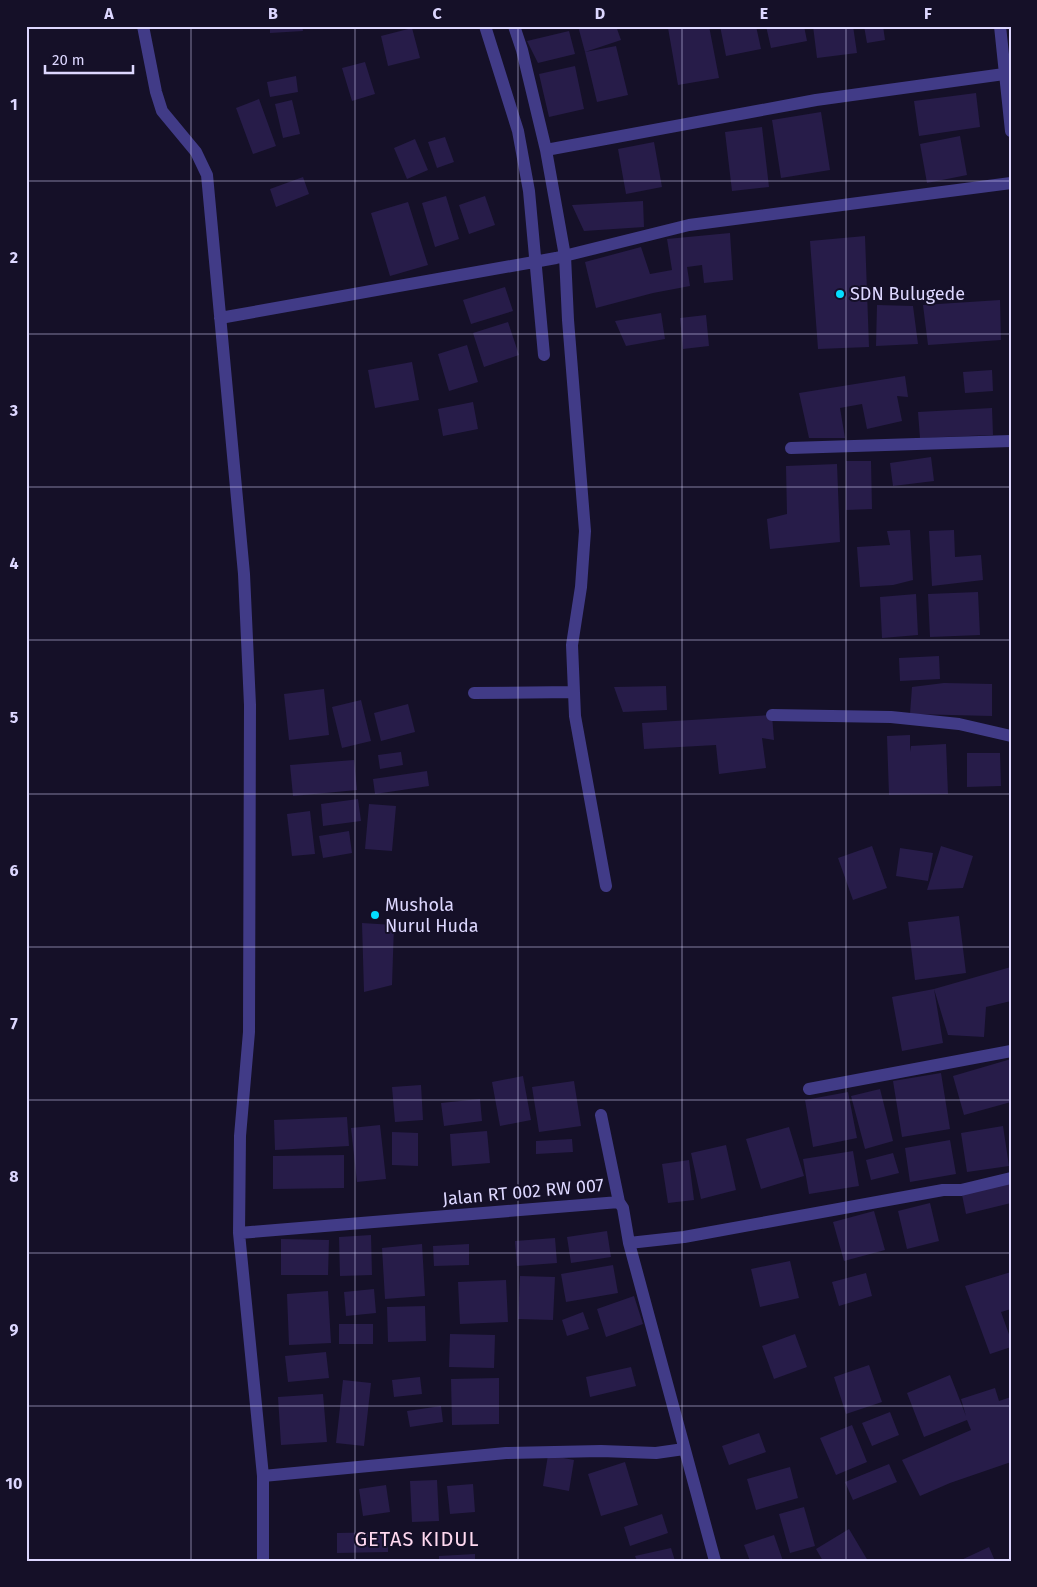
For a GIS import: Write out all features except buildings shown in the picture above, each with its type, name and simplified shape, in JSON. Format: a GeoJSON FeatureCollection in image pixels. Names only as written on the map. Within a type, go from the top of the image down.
{"type":"FeatureCollection","features":[{"type":"Feature","properties":{"kind":"street"},"geometry":{"type":"LineString","coordinates":[[143,26],[156,92],[162,111],[196,152],[207,175],[244,574],[250,705],[249,1032],[240,1136],[239,1233],[262,1476],[262,1561]]}},
{"type":"Feature","properties":{"kind":"street"},"geometry":{"type":"LineString","coordinates":[[485,26],[518,130],[529,191],[568,320],[584,532],[581,587],[563,692],[575,716],[606,886]]}},
{"type":"Feature","properties":{"kind":"street"},"geometry":{"type":"LineString","coordinates":[[514,26],[522,50],[546,150],[550,259],[544,356]]}},
{"type":"Feature","properties":{"kind":"street"},"geometry":{"type":"LineString","coordinates":[[1000,26],[1011,131]]}},
{"type":"Feature","properties":{"kind":"street"},"geometry":{"type":"LineString","coordinates":[[546,150],[816,100],[1004,74]]}},
{"type":"Feature","properties":{"kind":"street"},"geometry":{"type":"LineString","coordinates":[[220,318],[550,259],[689,225],[1011,183]]}},
{"type":"Feature","properties":{"kind":"street"},"geometry":{"type":"LineString","coordinates":[[791,448],[1011,441]]}},
{"type":"Feature","properties":{"kind":"street"},"geometry":{"type":"LineString","coordinates":[[474,693],[563,692]]}},
{"type":"Feature","properties":{"kind":"street"},"geometry":{"type":"LineString","coordinates":[[772,715],[891,717],[959,724],[1011,736]]}},
{"type":"Feature","properties":{"kind":"street"},"geometry":{"type":"LineString","coordinates":[[809,1089],[1011,1051]]}},
{"type":"Feature","properties":{"kind":"street"},"geometry":{"type":"LineString","coordinates":[[602,1115],[619,1202]]}},
{"type":"Feature","properties":{"kind":"street"},"geometry":{"type":"LineString","coordinates":[[629,1243],[684,1237],[943,1190],[961,1190],[1011,1178]]}},
{"type":"Feature","properties":{"kind":"street","name":"Jalan RT 002 RW 007"},"geometry":{"type":"LineString","coordinates":[[239,1233],[619,1202],[623,1208],[629,1243],[715,1561]]}},
{"type":"Feature","properties":{"kind":"street"},"geometry":{"type":"LineString","coordinates":[[262,1476],[506,1453],[600,1451],[656,1453],[684,1448]]}},
{"type":"Feature","properties":{"kind":"place","name":"SDN Bulugede"},"geometry":{"type":"Point","coordinates":[840,294]}},
{"type":"Feature","properties":{"kind":"place","name":"Mushola Nurul Huda"},"geometry":{"type":"Point","coordinates":[375,915]}},
{"type":"Feature","properties":{"kind":"district","name":"GETAS KIDUL"},"geometry":{"type":"Point","coordinates":[417,1539]}}]}
